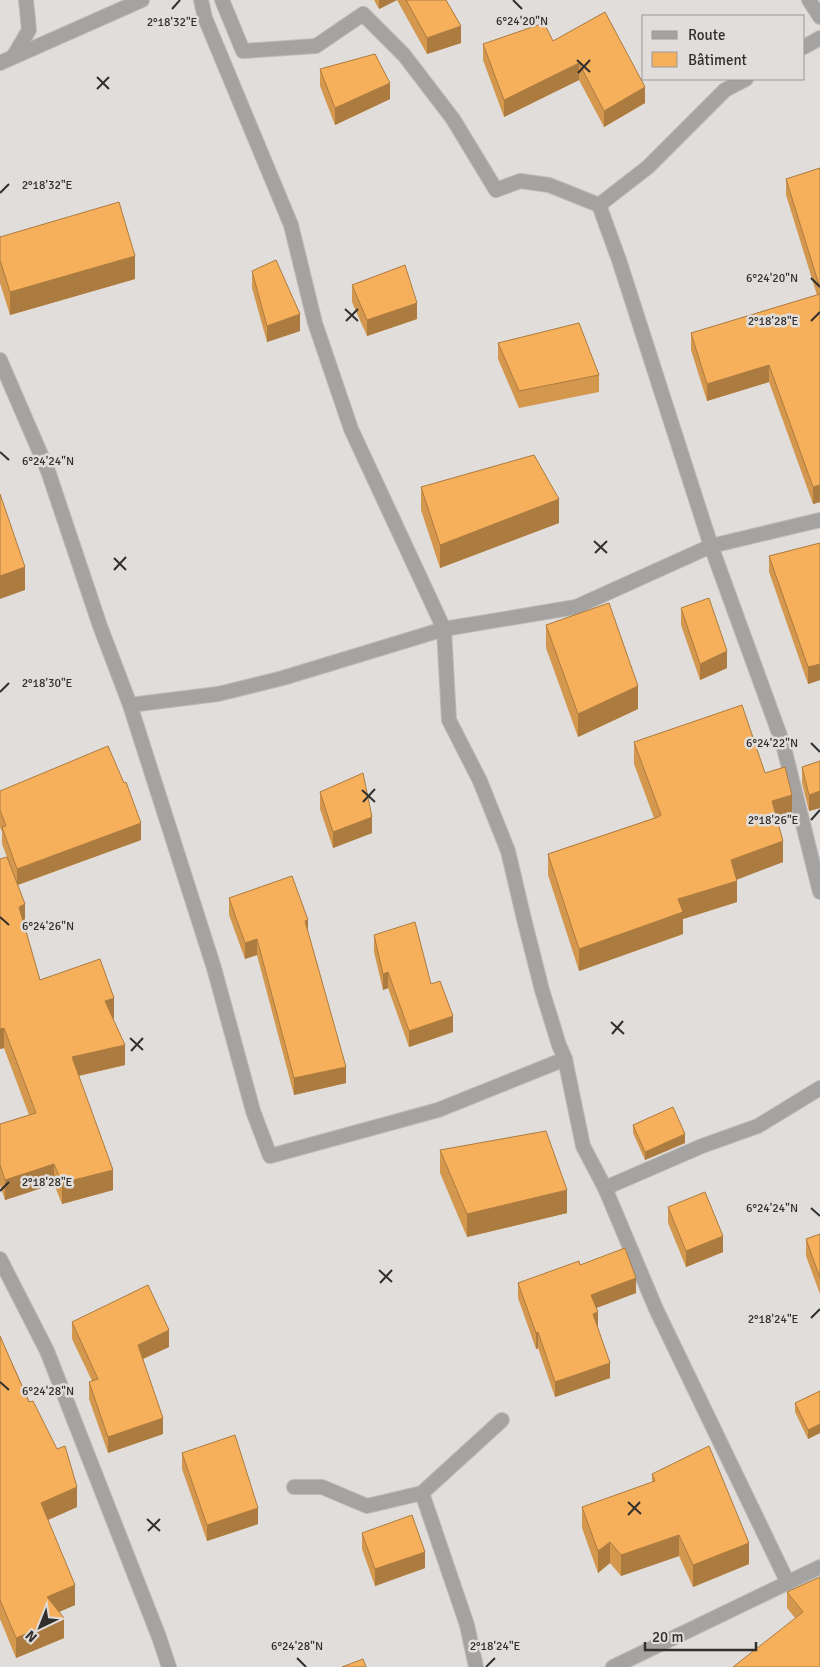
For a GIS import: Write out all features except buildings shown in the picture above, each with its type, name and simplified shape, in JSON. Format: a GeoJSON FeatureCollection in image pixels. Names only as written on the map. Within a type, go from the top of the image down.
{"type":"FeatureCollection","features":[{"type":"Feature","properties":{"kind":"street"},"geometry":{"type":"LineString","coordinates":[[13,57],[29,30],[26,0]]}},
{"type":"Feature","properties":{"kind":"street"},"geometry":{"type":"LineString","coordinates":[[0,63],[142,0]]}},
{"type":"Feature","properties":{"kind":"street"},"geometry":{"type":"LineString","coordinates":[[201,0],[205,18],[291,225],[315,323],[351,428],[444,629],[449,720],[480,781],[508,852],[542,990],[565,1059],[583,1146],[605,1188],[656,1309],[788,1583]]}},
{"type":"Feature","properties":{"kind":"street"},"geometry":{"type":"LineString","coordinates":[[222,0],[243,51],[316,46],[363,14],[404,56],[453,119],[496,190],[520,181],[549,185],[598,205],[619,260],[710,546],[783,744],[820,892]]}},
{"type":"Feature","properties":{"kind":"street"},"geometry":{"type":"LineString","coordinates":[[809,0],[820,17]]}},
{"type":"Feature","properties":{"kind":"street"},"geometry":{"type":"LineString","coordinates":[[805,46],[820,38]]}},
{"type":"Feature","properties":{"kind":"street"},"geometry":{"type":"LineString","coordinates":[[598,205],[648,168],[725,90],[744,80]]}},
{"type":"Feature","properties":{"kind":"street"},"geometry":{"type":"LineString","coordinates":[[0,360],[48,471],[100,626],[130,705],[214,968],[253,1111],[270,1156],[438,1110],[565,1059]]}},
{"type":"Feature","properties":{"kind":"street"},"geometry":{"type":"LineString","coordinates":[[130,705],[218,694],[283,678],[444,629],[576,607],[710,546],[820,520]]}},
{"type":"Feature","properties":{"kind":"street"},"geometry":{"type":"LineString","coordinates":[[605,1188],[702,1146],[758,1126],[820,1088]]}},
{"type":"Feature","properties":{"kind":"street"},"geometry":{"type":"LineString","coordinates":[[0,1259],[47,1351],[169,1667]]}},
{"type":"Feature","properties":{"kind":"street"},"geometry":{"type":"LineString","coordinates":[[294,1486],[322,1487],[367,1506],[422,1493],[502,1420]]}},
{"type":"Feature","properties":{"kind":"street"},"geometry":{"type":"LineString","coordinates":[[422,1493],[467,1625],[476,1667]]}},
{"type":"Feature","properties":{"kind":"street"},"geometry":{"type":"LineString","coordinates":[[613,1667],[820,1567]]}}]}
